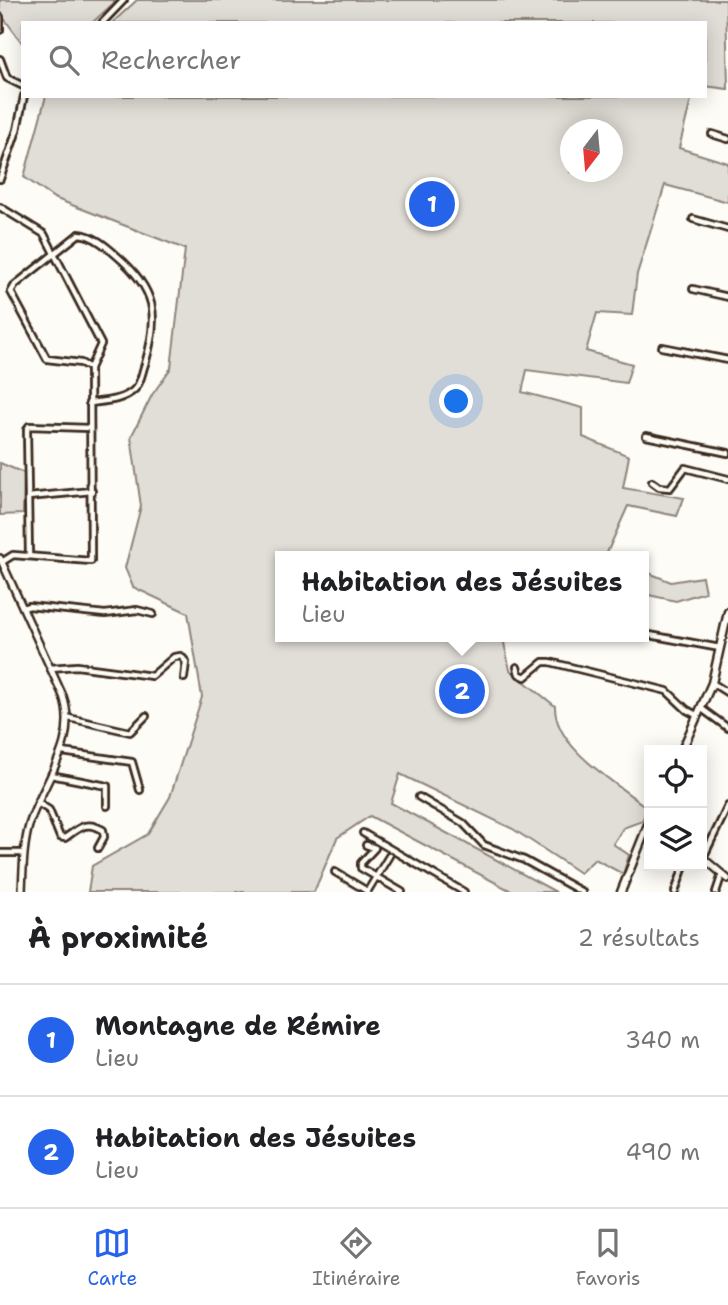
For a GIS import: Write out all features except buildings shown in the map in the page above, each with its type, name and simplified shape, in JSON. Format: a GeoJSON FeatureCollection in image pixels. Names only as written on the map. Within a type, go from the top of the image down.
{"type":"FeatureCollection","features":[{"type":"Feature","properties":{"kind":"main road"},"geometry":{"type":"LineString","coordinates":[[684,745],[712,683],[728,612]]}},
{"type":"Feature","properties":{"kind":"main road"},"geometry":{"type":"LineString","coordinates":[[621,892],[644,834]]}},
{"type":"Feature","properties":{"kind":"street"},"geometry":{"type":"LineString","coordinates":[[104,21],[124,0]]}},
{"type":"Feature","properties":{"kind":"street"},"geometry":{"type":"LineString","coordinates":[[0,17],[0,30]]}},
{"type":"Feature","properties":{"kind":"street"},"geometry":{"type":"LineString","coordinates":[[0,59],[7,78],[21,85]]}},
{"type":"Feature","properties":{"kind":"street"},"geometry":{"type":"LineString","coordinates":[[0,179],[18,130],[24,98]]}},
{"type":"Feature","properties":{"kind":"street"},"geometry":{"type":"LineString","coordinates":[[712,134],[728,139]]}},
{"type":"Feature","properties":{"kind":"street"},"geometry":{"type":"LineString","coordinates":[[0,207],[44,234],[100,339],[98,354],[90,368],[91,561],[13,555],[1,560],[50,668],[69,718],[62,752],[38,803],[24,853],[22,892]]}},
{"type":"Feature","properties":{"kind":"street"},"geometry":{"type":"LineString","coordinates":[[692,219],[728,229]]}},
{"type":"Feature","properties":{"kind":"street"},"geometry":{"type":"LineString","coordinates":[[89,402],[119,399],[138,384],[149,350],[153,304],[147,286],[135,271],[94,239],[79,234],[15,285],[12,296],[47,359],[81,363],[90,368]]}},
{"type":"Feature","properties":{"kind":"street"},"geometry":{"type":"LineString","coordinates":[[693,289],[728,297]]}},
{"type":"Feature","properties":{"kind":"street"},"geometry":{"type":"LineString","coordinates":[[662,347],[728,360]]}},
{"type":"Feature","properties":{"kind":"street"},"geometry":{"type":"LineString","coordinates":[[29,556],[29,426],[89,428]]}},
{"type":"Feature","properties":{"kind":"street"},"geometry":{"type":"LineString","coordinates":[[646,436],[728,453]]}},
{"type":"Feature","properties":{"kind":"street"},"geometry":{"type":"LineString","coordinates":[[652,482],[659,487],[670,488],[685,468],[728,480]]}},
{"type":"Feature","properties":{"kind":"street"},"geometry":{"type":"LineString","coordinates":[[28,497],[92,491]]}},
{"type":"Feature","properties":{"kind":"street"},"geometry":{"type":"LineString","coordinates":[[23,608],[29,606],[113,614],[137,610],[153,614]]}},
{"type":"Feature","properties":{"kind":"street"},"geometry":{"type":"LineString","coordinates":[[649,635],[720,648]]}},
{"type":"Feature","properties":{"kind":"street"},"geometry":{"type":"LineString","coordinates":[[50,668],[77,666],[152,676],[174,657],[180,656],[186,662],[184,678]]}},
{"type":"Feature","properties":{"kind":"street"},"geometry":{"type":"LineString","coordinates":[[517,667],[519,674],[525,677],[543,662],[550,662],[667,691],[687,710],[700,713],[728,729]]}},
{"type":"Feature","properties":{"kind":"street"},"geometry":{"type":"LineString","coordinates":[[712,683],[728,692]]}},
{"type":"Feature","properties":{"kind":"street"},"geometry":{"type":"LineString","coordinates":[[69,718],[130,732],[146,716]]}},
{"type":"Feature","properties":{"kind":"street"},"geometry":{"type":"LineString","coordinates":[[62,752],[132,762],[136,766],[140,789]]}},
{"type":"Feature","properties":{"kind":"street"},"geometry":{"type":"LineString","coordinates":[[51,775],[107,786],[107,806]]}},
{"type":"Feature","properties":{"kind":"street"},"geometry":{"type":"LineString","coordinates":[[419,797],[463,823],[484,845],[524,860],[582,892]]}},
{"type":"Feature","properties":{"kind":"street"},"geometry":{"type":"LineString","coordinates":[[38,803],[49,810],[60,837],[65,838],[82,825],[93,825],[103,830],[104,837],[98,848]]}},
{"type":"Feature","properties":{"kind":"street"},"geometry":{"type":"LineString","coordinates":[[707,847],[728,806]]}},
{"type":"Feature","properties":{"kind":"street"},"geometry":{"type":"LineString","coordinates":[[363,832],[464,892]]}},
{"type":"Feature","properties":{"kind":"street"},"geometry":{"type":"LineString","coordinates":[[366,845],[375,848],[360,865],[376,878],[402,892]]}},
{"type":"Feature","properties":{"kind":"street"},"geometry":{"type":"LineString","coordinates":[[0,853],[24,853]]}},
{"type":"Feature","properties":{"kind":"street"},"geometry":{"type":"LineString","coordinates":[[335,872],[367,891],[389,856]]}},
{"type":"Feature","properties":{"kind":"street"},"geometry":{"type":"LineString","coordinates":[[707,861],[725,877],[716,892]]}},
{"type":"Feature","properties":{"kind":"street"},"geometry":{"type":"LineString","coordinates":[[675,892],[682,871]]}},
{"type":"Feature","properties":{"kind":"shaded area"},"geometry":{"type":"Polygon","coordinates":[[[0,0],[117,0],[94,21],[21,21],[21,41],[0,13],[0,0]]]}},
{"type":"Feature","properties":{"kind":"shaded area"},"geometry":{"type":"Polygon","coordinates":[[[137,0],[726,0],[728,89],[707,86],[707,21],[114,21],[137,0]]]}},
{"type":"Feature","properties":{"kind":"shaded area"},"geometry":{"type":"Polygon","coordinates":[[[45,98],[692,98],[679,148],[728,163],[728,202],[665,185],[637,274],[632,315],[597,313],[586,351],[632,364],[626,383],[527,370],[522,392],[583,408],[583,437],[629,456],[623,488],[684,498],[677,516],[628,506],[608,551],[275,551],[275,642],[505,642],[510,670],[555,706],[557,721],[576,750],[604,776],[644,806],[642,821],[623,828],[613,844],[629,855],[623,874],[595,859],[580,873],[513,829],[400,774],[391,803],[556,892],[513,892],[370,816],[337,838],[314,892],[88,892],[92,866],[148,834],[170,797],[202,697],[188,613],[133,587],[125,568],[141,506],[131,437],[152,395],[171,368],[185,249],[54,198],[24,177],[45,98]]]}},
{"type":"Feature","properties":{"kind":"shaded area"},"geometry":{"type":"Polygon","coordinates":[[[0,463],[24,473],[23,514],[0,515],[0,463]]]}},
{"type":"Feature","properties":{"kind":"shaded area"},"geometry":{"type":"Polygon","coordinates":[[[649,573],[671,582],[702,577],[705,592],[676,601],[649,595],[649,573]]]}},
{"type":"Feature","properties":{"kind":"place","name":"Montagne de Rémire"},"geometry":{"type":"Point","coordinates":[432,204]}},
{"type":"Feature","properties":{"kind":"place","name":"Habitation des Jésuites"},"geometry":{"type":"Point","coordinates":[462,691]}}]}
